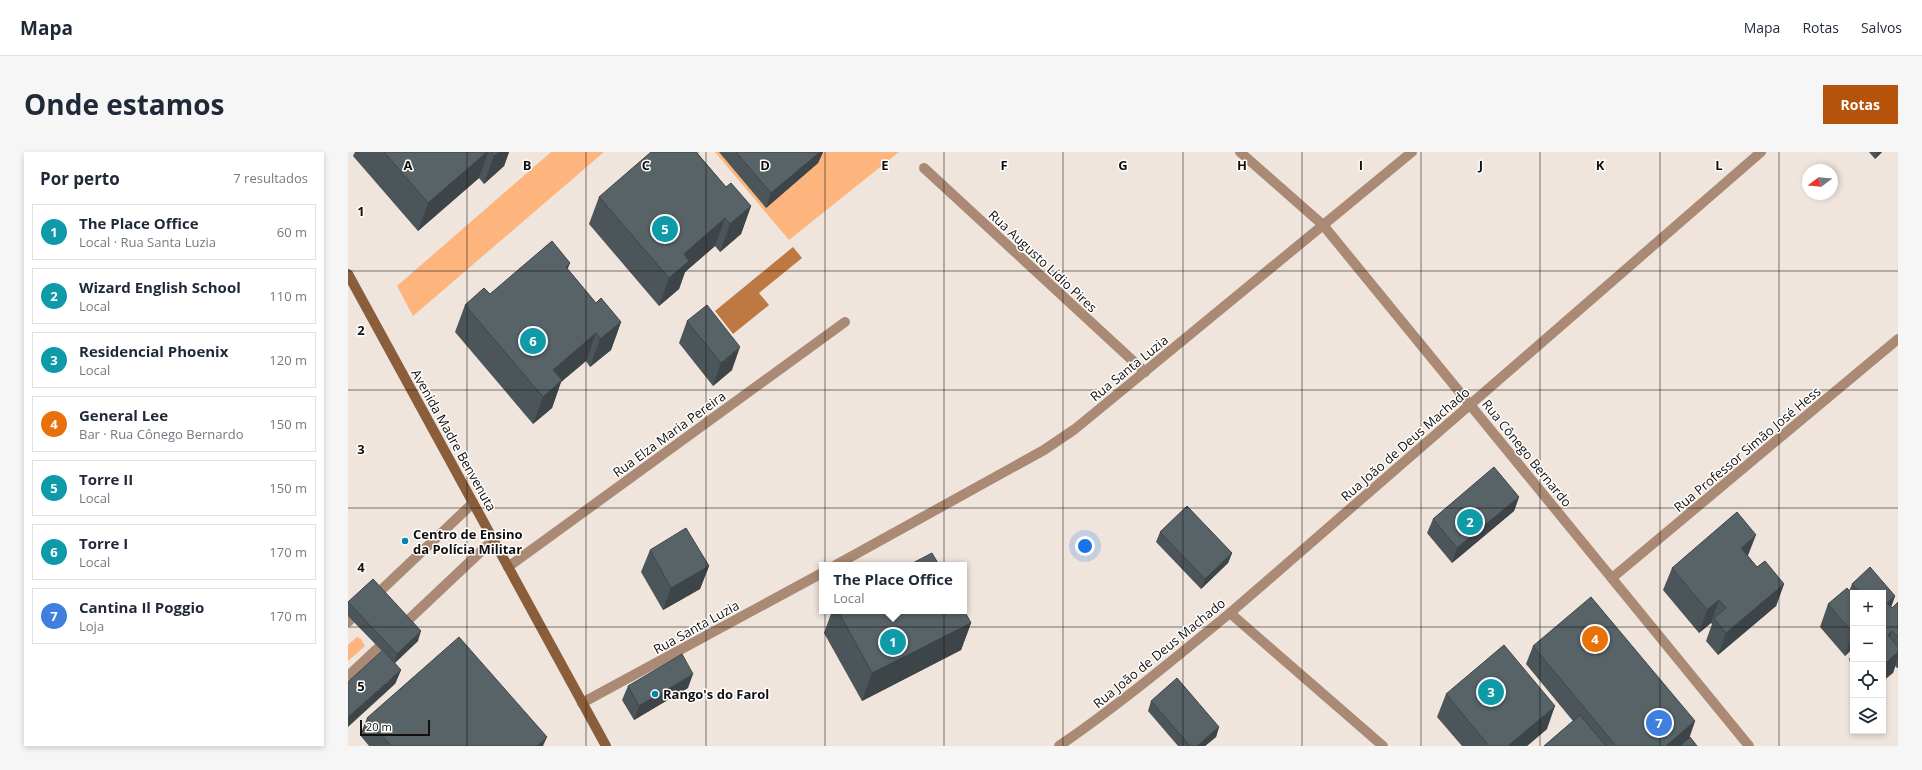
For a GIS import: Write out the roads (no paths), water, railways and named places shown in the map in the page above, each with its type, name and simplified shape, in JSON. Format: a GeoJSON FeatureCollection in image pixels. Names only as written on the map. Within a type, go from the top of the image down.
{"type":"FeatureCollection","features":[{"type":"Feature","properties":{"kind":"main road","name":"Avenida Madre Benvenuta"},"geometry":{"type":"LineString","coordinates":[[348,274],[606,746]]}},
{"type":"Feature","properties":{"kind":"street","name":"Rua Cônego Bernardo"},"geometry":{"type":"LineString","coordinates":[[1240,152],[1323,225],[1749,746]]}},
{"type":"Feature","properties":{"kind":"street","name":"Rua Santa Luzia"},"geometry":{"type":"LineString","coordinates":[[841,562],[1044,450],[1075,429],[1412,152]]}},
{"type":"Feature","properties":{"kind":"street","name":"Rua João de Deus Machado"},"geometry":{"type":"LineString","coordinates":[[1059,746],[1158,673],[1230,613],[1761,152]]}},
{"type":"Feature","properties":{"kind":"street","name":"Rua Augusto Lídio Pires"},"geometry":{"type":"LineString","coordinates":[[924,168],[1145,372]]}},
{"type":"Feature","properties":{"kind":"street","name":"Rua Elza Maria Pereira"},"geometry":{"type":"LineString","coordinates":[[508,567],[846,322]]}},
{"type":"Feature","properties":{"kind":"street","name":"Rua Professor Simão José Hess"},"geometry":{"type":"LineString","coordinates":[[1612,578],[1898,339]]}},
{"type":"Feature","properties":{"kind":"street"},"geometry":{"type":"LineString","coordinates":[[381,594],[473,503]]}},
{"type":"Feature","properties":{"kind":"street"},"geometry":{"type":"LineString","coordinates":[[405,619],[493,540]]}},
{"type":"Feature","properties":{"kind":"street","name":"Rua Santa Luzia"},"geometry":{"type":"LineString","coordinates":[[582,703],[819,575]]}},
{"type":"Feature","properties":{"kind":"street"},"geometry":{"type":"LineString","coordinates":[[1230,613],[1383,746]]}},
{"type":"Feature","properties":{"kind":"street"},"geometry":{"type":"LineString","coordinates":[[348,676],[378,648]]}},
{"type":"Feature","properties":{"kind":"place","name":"Torre II"},"geometry":{"type":"Point","coordinates":[665,229]}},
{"type":"Feature","properties":{"kind":"place","name":"Torre I"},"geometry":{"type":"Point","coordinates":[533,341]}},
{"type":"Feature","properties":{"kind":"place","name":"Wizard English School"},"geometry":{"type":"Point","coordinates":[1470,522]}},
{"type":"Feature","properties":{"kind":"place","name":"Centro de Ensino da Polícia Militar"},"geometry":{"type":"Point","coordinates":[405,541]}},
{"type":"Feature","properties":{"kind":"place","name":"General Lee"},"geometry":{"type":"Point","coordinates":[1595,639]}},
{"type":"Feature","properties":{"kind":"place","name":"The Place Office"},"geometry":{"type":"Point","coordinates":[893,642]}},
{"type":"Feature","properties":{"kind":"place","name":"Residencial Phoenix"},"geometry":{"type":"Point","coordinates":[1491,692]}},
{"type":"Feature","properties":{"kind":"place","name":"Rango's do Farol"},"geometry":{"type":"Point","coordinates":[655,694]}},
{"type":"Feature","properties":{"kind":"place","name":"Cantina Il Poggio"},"geometry":{"type":"Point","coordinates":[1659,723]}}]}
